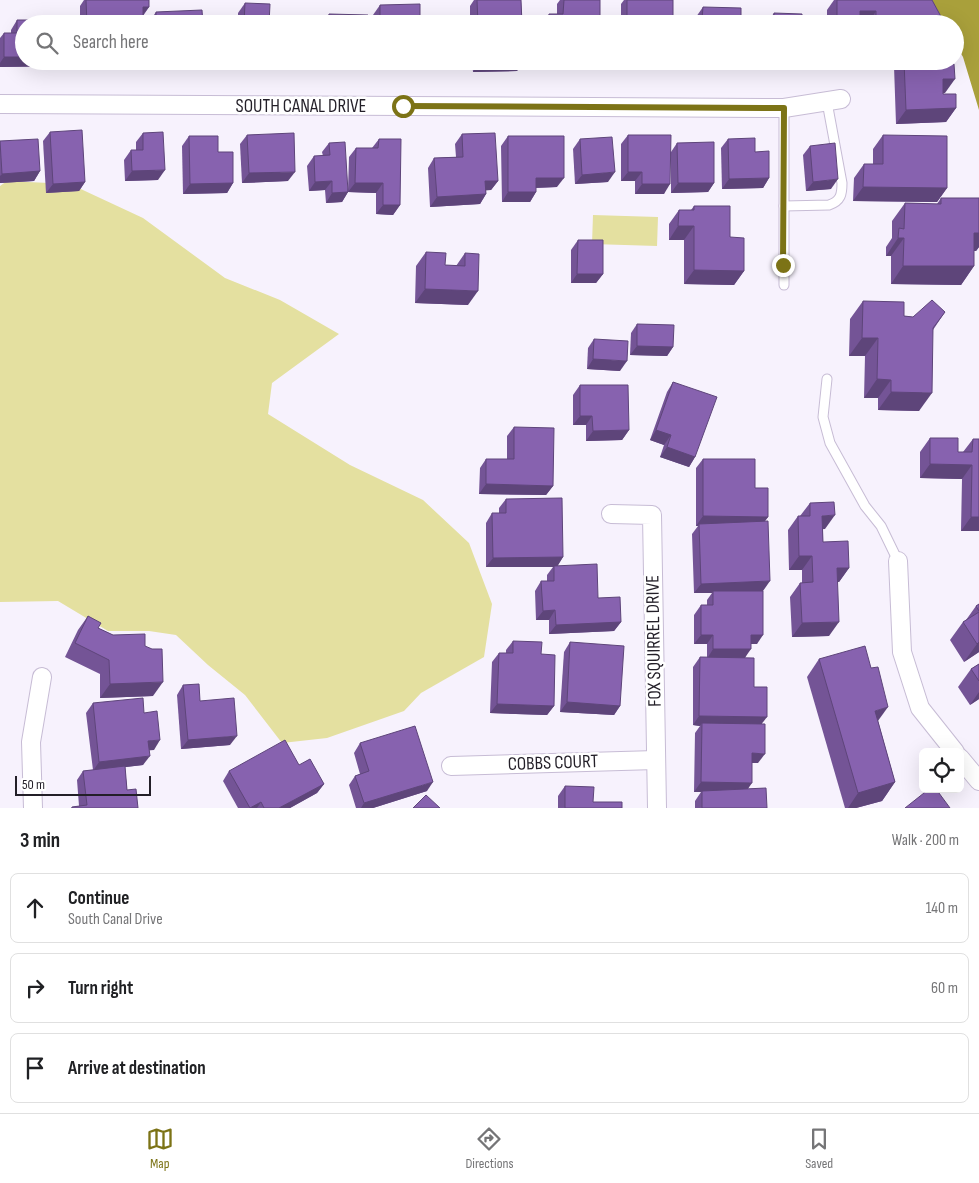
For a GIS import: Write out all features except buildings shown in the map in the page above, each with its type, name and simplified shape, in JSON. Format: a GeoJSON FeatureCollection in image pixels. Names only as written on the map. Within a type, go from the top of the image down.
{"type":"FeatureCollection","features":[{"type":"Feature","properties":{"kind":"street","name":"SOUTH CANAL DRIVE"},"geometry":{"type":"LineString","coordinates":[[0,104],[784,108],[834,100]]}},
{"type":"Feature","properties":{"kind":"street","name":"FOX SQUIRREL DRIVE"},"geometry":{"type":"LineString","coordinates":[[610,514],[652,515],[657,808]]}},
{"type":"Feature","properties":{"kind":"street"},"geometry":{"type":"LineString","coordinates":[[898,561],[902,652],[920,708],[952,748]]}},
{"type":"Feature","properties":{"kind":"street"},"geometry":{"type":"LineString","coordinates":[[33,808],[31,742],[42,677]]}},
{"type":"Feature","properties":{"kind":"street","name":"COBBS COURT"},"geometry":{"type":"LineString","coordinates":[[451,766],[656,760]]}},
{"type":"Feature","properties":{"kind":"street"},"geometry":{"type":"LineString","coordinates":[[964,763],[979,781]]}},
{"type":"Feature","properties":{"kind":"lane"},"geometry":{"type":"LineString","coordinates":[[784,206],[829,205],[836,203],[842,194],[834,100]]}},
{"type":"Feature","properties":{"kind":"lane"},"geometry":{"type":"LineString","coordinates":[[784,108],[784,285]]}},
{"type":"Feature","properties":{"kind":"lane"},"geometry":{"type":"LineString","coordinates":[[828,379],[823,417],[830,443],[865,506],[881,526],[898,561]]}},
{"type":"Feature","properties":{"kind":"shaded area"},"geometry":{"type":"Polygon","coordinates":[[[932,0],[979,0],[979,110],[964,60],[964,15],[940,15],[932,0]]]}},
{"type":"Feature","properties":{"kind":"shaded area"},"geometry":{"type":"Polygon","coordinates":[[[7,181],[70,184],[143,218],[225,278],[280,300],[339,334],[272,383],[268,414],[350,465],[423,500],[469,543],[492,604],[484,657],[421,693],[404,711],[327,738],[282,743],[245,695],[208,665],[176,635],[149,631],[108,631],[58,601],[0,602],[0,186],[7,181]]]}},
{"type":"Feature","properties":{"kind":"shaded area"},"geometry":{"type":"Polygon","coordinates":[[[593,215],[658,217],[657,246],[592,244],[593,215]]]}},
{"type":"Feature","properties":{"kind":"route"},"geometry":{"type":"LineString","coordinates":[[403,106],[784,108],[783,265]]}}]}
